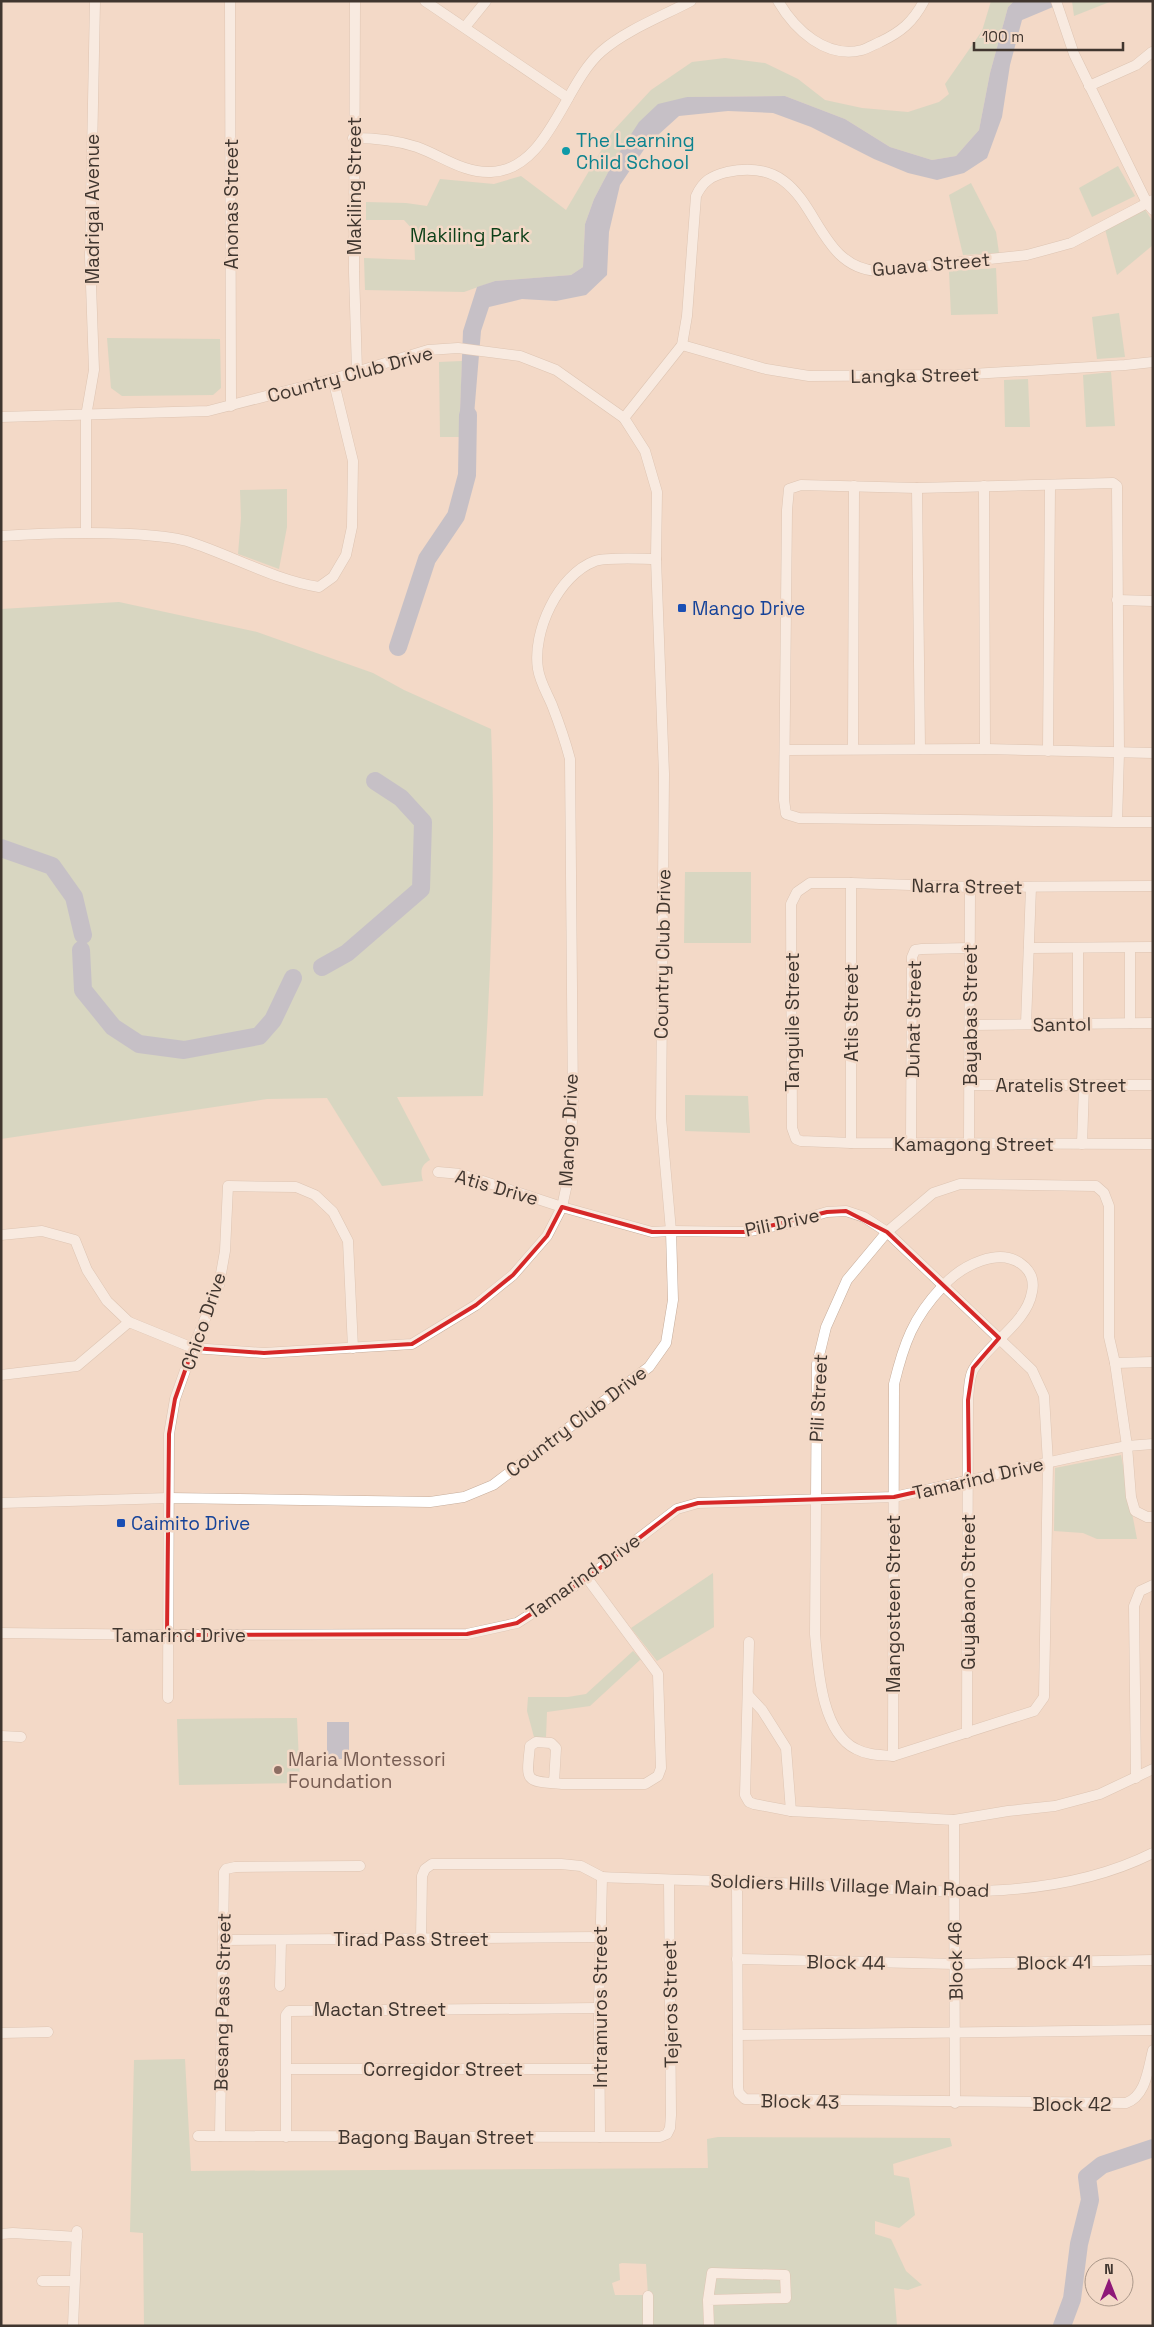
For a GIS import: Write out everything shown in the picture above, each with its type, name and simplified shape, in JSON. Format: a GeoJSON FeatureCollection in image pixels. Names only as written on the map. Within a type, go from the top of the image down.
{"type":"FeatureCollection","features":[{"type":"Feature","properties":{"kind":"street","name":"Madrigal Avenue"},"geometry":{"type":"LineString","coordinates":[[86,532],[86,416],[94,370],[90,256],[95,1]]}},
{"type":"Feature","properties":{"kind":"street","name":"Anonas Street"},"geometry":{"type":"LineString","coordinates":[[230,1],[231,406]]}},
{"type":"Feature","properties":{"kind":"street","name":"Makiling Street"},"geometry":{"type":"LineString","coordinates":[[355,1],[354,272],[358,371]]}},
{"type":"Feature","properties":{"kind":"street"},"geometry":{"type":"LineString","coordinates":[[425,1],[568,98]]}},
{"type":"Feature","properties":{"kind":"street"},"geometry":{"type":"LineString","coordinates":[[465,27],[486,1]]}},
{"type":"Feature","properties":{"kind":"street"},"geometry":{"type":"LineString","coordinates":[[353,138],[391,140],[417,147],[465,170],[492,172],[518,164],[542,142],[588,66],[601,51],[691,1]]}},
{"type":"Feature","properties":{"kind":"street"},"geometry":{"type":"LineString","coordinates":[[778,1],[800,31],[820,44],[841,50],[862,50],[890,37],[915,18],[924,1]]}},
{"type":"Feature","properties":{"kind":"street"},"geometry":{"type":"LineString","coordinates":[[1056,1],[1074,54],[1151,204]]}},
{"type":"Feature","properties":{"kind":"street"},"geometry":{"type":"LineString","coordinates":[[1089,86],[1136,65],[1152,52]]}},
{"type":"Feature","properties":{"kind":"street","name":"Guava Street"},"geometry":{"type":"LineString","coordinates":[[624,418],[682,345],[687,316],[696,196],[701,185],[713,176],[738,170],[759,172],[777,177],[790,184],[802,198],[832,249],[862,270],[877,271],[1027,255],[1071,243],[1151,204]]}},
{"type":"Feature","properties":{"kind":"street","name":"Langka Street"},"geometry":{"type":"LineString","coordinates":[[682,345],[766,369],[809,376],[955,374],[1153,362]]}},
{"type":"Feature","properties":{"kind":"street","name":"Country Club Drive"},"geometry":{"type":"LineString","coordinates":[[1,417],[208,411],[333,379],[428,350],[458,348],[488,350],[520,356],[556,370],[624,418],[645,451],[657,492],[656,559],[664,774],[661,1118],[671,1231],[673,1300],[666,1343],[648,1367],[493,1484],[464,1497],[430,1502],[169,1498],[1,1503]]}},
{"type":"Feature","properties":{"kind":"street"},"geometry":{"type":"LineString","coordinates":[[1,536],[86,532],[165,536],[185,541],[300,584],[319,587],[333,577],[346,555],[352,527],[353,461],[333,379]]}},
{"type":"Feature","properties":{"kind":"street"},"geometry":{"type":"LineString","coordinates":[[1117,822],[1117,486],[1113,483],[917,488],[801,486],[789,489],[787,501],[784,808],[786,814],[799,818],[1117,822],[1153,822]]}},
{"type":"Feature","properties":{"kind":"street"},"geometry":{"type":"LineString","coordinates":[[1048,751],[1050,485]]}},
{"type":"Feature","properties":{"kind":"street"},"geometry":{"type":"LineString","coordinates":[[853,748],[854,486]]}},
{"type":"Feature","properties":{"kind":"street"},"geometry":{"type":"LineString","coordinates":[[984,486],[985,749]]}},
{"type":"Feature","properties":{"kind":"street"},"geometry":{"type":"LineString","coordinates":[[917,488],[920,749]]}},
{"type":"Feature","properties":{"kind":"street","name":"Mango Drive"},"geometry":{"type":"LineString","coordinates":[[1,1235],[42,1231],[76,1240],[87,1270],[107,1302],[129,1322],[193,1348],[264,1353],[412,1344],[476,1305],[514,1275],[547,1236],[562,1207],[568,1179],[573,1105],[570,759],[563,732],[538,668],[538,636],[545,616],[565,585],[570,578],[586,566],[597,561],[656,559]]}},
{"type":"Feature","properties":{"kind":"street"},"geometry":{"type":"LineString","coordinates":[[1117,600],[1153,602]]}},
{"type":"Feature","properties":{"kind":"street"},"geometry":{"type":"LineString","coordinates":[[786,750],[853,748],[985,749],[1153,753]]}},
{"type":"Feature","properties":{"kind":"street","name":"Narra Street"},"geometry":{"type":"LineString","coordinates":[[792,904],[797,892],[810,883],[970,887],[1153,886]]}},
{"type":"Feature","properties":{"kind":"street","name":"Atis Street"},"geometry":{"type":"LineString","coordinates":[[851,883],[851,1144]]}},
{"type":"Feature","properties":{"kind":"street","name":"Bayabas Street"},"geometry":{"type":"LineString","coordinates":[[969,1144],[970,887]]}},
{"type":"Feature","properties":{"kind":"street"},"geometry":{"type":"LineString","coordinates":[[1026,1024],[1031,887]]}},
{"type":"Feature","properties":{"kind":"street","name":"Tanguile Street"},"geometry":{"type":"LineString","coordinates":[[792,904],[792,1128],[796,1139]]}},
{"type":"Feature","properties":{"kind":"street"},"geometry":{"type":"LineString","coordinates":[[1028,948],[1153,947]]}},
{"type":"Feature","properties":{"kind":"street","name":"Duhat Street"},"geometry":{"type":"LineString","coordinates":[[912,1143],[912,957],[915,950],[970,948]]}},
{"type":"Feature","properties":{"kind":"street"},"geometry":{"type":"LineString","coordinates":[[1130,948],[1130,1023]]}},
{"type":"Feature","properties":{"kind":"street"},"geometry":{"type":"LineString","coordinates":[[1078,949],[1078,1024]]}},
{"type":"Feature","properties":{"kind":"street","name":"Santol"},"geometry":{"type":"LineString","coordinates":[[970,1025],[1153,1022]]}},
{"type":"Feature","properties":{"kind":"street","name":"Aratelis Street"},"geometry":{"type":"LineString","coordinates":[[970,1085],[1153,1085]]}},
{"type":"Feature","properties":{"kind":"street"},"geometry":{"type":"LineString","coordinates":[[1082,1144],[1084,1085]]}},
{"type":"Feature","properties":{"kind":"street","name":"Kamagong Street"},"geometry":{"type":"LineString","coordinates":[[796,1139],[807,1142],[851,1144],[1153,1144]]}},
{"type":"Feature","properties":{"kind":"street","name":"Atis Drive"},"geometry":{"type":"LineString","coordinates":[[438,1172],[461,1174],[562,1207],[652,1232],[671,1231]]}},
{"type":"Feature","properties":{"kind":"street"},"geometry":{"type":"LineString","coordinates":[[887,1232],[933,1193],[960,1184],[1096,1186],[1104,1193],[1109,1206],[1109,1337],[1116,1363],[1128,1446],[1131,1497],[1135,1511],[1153,1517]]}},
{"type":"Feature","properties":{"kind":"street","name":"Chico Drive"},"geometry":{"type":"LineString","coordinates":[[169,1498],[169,1434],[175,1399],[193,1348],[219,1285],[224,1250],[228,1186],[296,1187],[315,1195],[333,1212],[348,1241],[353,1348]]}},
{"type":"Feature","properties":{"kind":"street","name":"Pili Drive"},"geometry":{"type":"LineString","coordinates":[[671,1231],[745,1232],[827,1212],[846,1211],[864,1217],[887,1232]]}},
{"type":"Feature","properties":{"kind":"street","name":"Pili Street"},"geometry":{"type":"LineString","coordinates":[[887,1232],[943,1285],[1032,1370],[1044,1396],[1048,1463],[1044,1697],[1034,1711],[967,1733],[893,1756],[870,1754],[854,1749],[842,1739],[833,1724],[826,1706],[818,1677],[815,1634],[814,1500],[817,1364],[826,1327],[847,1280],[887,1232]]}},
{"type":"Feature","properties":{"kind":"street","name":"Guyabano Street"},"geometry":{"type":"LineString","coordinates":[[943,1285],[970,1264],[1005,1256],[1018,1261],[1027,1269],[1032,1278],[1032,1292],[1020,1316],[973,1368],[968,1400],[967,1733]]}},
{"type":"Feature","properties":{"kind":"street","name":"Mangosteen Street"},"geometry":{"type":"LineString","coordinates":[[893,1756],[894,1384],[903,1346],[918,1317],[943,1285]]}},
{"type":"Feature","properties":{"kind":"street"},"geometry":{"type":"LineString","coordinates":[[1,1375],[77,1366],[129,1322]]}},
{"type":"Feature","properties":{"kind":"street"},"geometry":{"type":"LineString","coordinates":[[1116,1363],[1153,1362]]}},
{"type":"Feature","properties":{"kind":"street","name":"Tamarind Drive"},"geometry":{"type":"LineString","coordinates":[[1,1633],[167,1635],[467,1634],[517,1623],[587,1578],[677,1509],[698,1503],[894,1497],[1128,1446],[1153,1444]]}},
{"type":"Feature","properties":{"kind":"street"},"geometry":{"type":"LineString","coordinates":[[168,1698],[169,1498]]}},
{"type":"Feature","properties":{"kind":"street"},"geometry":{"type":"LineString","coordinates":[[554,1784],[645,1784],[658,1776],[661,1768],[658,1674],[587,1578]]}},
{"type":"Feature","properties":{"kind":"street"},"geometry":{"type":"LineString","coordinates":[[1136,1778],[1134,1606],[1140,1591],[1153,1585]]}},
{"type":"Feature","properties":{"kind":"street"},"geometry":{"type":"LineString","coordinates":[[749,1642],[746,1799],[754,1804],[791,1811],[954,1820],[1008,1811],[1055,1806],[1100,1794],[1153,1769]]}},
{"type":"Feature","properties":{"kind":"street"},"geometry":{"type":"LineString","coordinates":[[748,1695],[762,1710],[786,1748],[791,1811]]}},
{"type":"Feature","properties":{"kind":"street"},"geometry":{"type":"LineString","coordinates":[[1,1736],[21,1736]]}},
{"type":"Feature","properties":{"kind":"street","name":"Block 46"},"geometry":{"type":"LineString","coordinates":[[954,1820],[955,2103]]}},
{"type":"Feature","properties":{"kind":"street","name":"Soldiers Hills Village Main Road"},"geometry":{"type":"LineString","coordinates":[[602,1877],[736,1881],[953,1892],[1014,1889],[1077,1880],[1130,1865],[1153,1853]]}},
{"type":"Feature","properties":{"kind":"street"},"geometry":{"type":"LineString","coordinates":[[421,1940],[422,1876],[425,1869],[432,1864],[561,1864],[581,1866],[602,1877]]}},
{"type":"Feature","properties":{"kind":"street","name":"Besang Pass Street"},"geometry":{"type":"LineString","coordinates":[[220,2136],[223,1876],[226,1869],[235,1866],[360,1866]]}},
{"type":"Feature","properties":{"kind":"street","name":"Intramuros Street"},"geometry":{"type":"LineString","coordinates":[[600,2137],[599,2008],[602,1877]]}},
{"type":"Feature","properties":{"kind":"street","name":"Tejeros Street"},"geometry":{"type":"LineString","coordinates":[[669,1880],[670,2128]]}},
{"type":"Feature","properties":{"kind":"street","name":"Block 43"},"geometry":{"type":"LineString","coordinates":[[736,1881],[739,2093],[745,2099],[955,2103]]}},
{"type":"Feature","properties":{"kind":"street","name":"Tirad Pass Street"},"geometry":{"type":"LineString","coordinates":[[223,1940],[421,1940],[600,1937]]}},
{"type":"Feature","properties":{"kind":"street"},"geometry":{"type":"LineString","coordinates":[[280,1986],[281,1940]]}},
{"type":"Feature","properties":{"kind":"street","name":"Block 44"},"geometry":{"type":"LineString","coordinates":[[736,1960],[956,1964]]}},
{"type":"Feature","properties":{"kind":"street","name":"Block 41"},"geometry":{"type":"LineString","coordinates":[[956,1964],[1153,1960]]}},
{"type":"Feature","properties":{"kind":"street","name":"Mactan Street"},"geometry":{"type":"LineString","coordinates":[[286,2137],[286,2016],[289,2011],[599,2008]]}},
{"type":"Feature","properties":{"kind":"street"},"geometry":{"type":"LineString","coordinates":[[738,2035],[1153,2030]]}},
{"type":"Feature","properties":{"kind":"street"},"geometry":{"type":"LineString","coordinates":[[1,2033],[48,2032]]}},
{"type":"Feature","properties":{"kind":"street","name":"Block 42"},"geometry":{"type":"LineString","coordinates":[[955,2103],[1126,2103],[1133,2101],[1142,2091],[1153,2050]]}},
{"type":"Feature","properties":{"kind":"street","name":"Corregidor Street"},"geometry":{"type":"LineString","coordinates":[[287,2069],[599,2069]]}},
{"type":"Feature","properties":{"kind":"street","name":"Bagong Bayan Street"},"geometry":{"type":"LineString","coordinates":[[198,2136],[660,2137],[667,2134],[670,2128]]}},
{"type":"Feature","properties":{"kind":"street"},"geometry":{"type":"LineString","coordinates":[[1,2234],[13,2232],[77,2234],[73,2326]]}},
{"type":"Feature","properties":{"kind":"street"},"geometry":{"type":"LineString","coordinates":[[708,2300],[786,2298],[785,2275],[712,2273],[708,2300],[709,2326]]}},
{"type":"Feature","properties":{"kind":"street"},"geometry":{"type":"LineString","coordinates":[[42,2281],[74,2281]]}},
{"type":"Feature","properties":{"kind":"street"},"geometry":{"type":"LineString","coordinates":[[648,2296],[648,2326]]}},
{"type":"Feature","properties":{"kind":"highlighted area"},"geometry":{"type":"Polygon","coordinates":[[[562,1207],[652,1232],[745,1232],[827,1212],[846,1211],[887,1232],[999,1338],[973,1368],[968,1400],[969,1480],[894,1497],[698,1503],[677,1509],[587,1578],[517,1623],[467,1634],[167,1635],[169,1434],[175,1399],[193,1348],[264,1353],[412,1344],[476,1305],[513,1275],[547,1236],[562,1207]]]}},
{"type":"Feature","properties":{"kind":"green space","name":"Makiling Park"},"geometry":{"type":"Polygon","coordinates":[[[991,1],[1014,1],[1008,7],[990,73],[979,130],[956,156],[932,160],[890,147],[845,119],[785,96],[687,97],[615,159],[594,199],[585,224],[583,267],[571,275],[495,281],[464,292],[365,290],[364,258],[415,260],[414,231],[404,220],[366,220],[366,202],[406,203],[427,206],[440,179],[494,184],[521,176],[566,210],[612,132],[651,90],[692,62],[725,58],[765,63],[798,79],[825,100],[862,108],[908,112],[939,102],[949,94],[945,84],[982,31],[991,1]]]}},
{"type":"Feature","properties":{"kind":"green space"},"geometry":{"type":"Polygon","coordinates":[[[1072,1],[1112,1],[1074,16],[1072,1]]]}},
{"type":"Feature","properties":{"kind":"green space"},"geometry":{"type":"Polygon","coordinates":[[[1118,166],[1135,196],[1092,217],[1079,188],[1118,166]]]}},
{"type":"Feature","properties":{"kind":"green space"},"geometry":{"type":"Polygon","coordinates":[[[971,183],[996,232],[999,253],[963,255],[949,195],[971,183]]]}},
{"type":"Feature","properties":{"kind":"green space"},"geometry":{"type":"Polygon","coordinates":[[[1144,208],[1153,222],[1153,245],[1117,275],[1105,229],[1144,208]]]}},
{"type":"Feature","properties":{"kind":"green space"},"geometry":{"type":"Polygon","coordinates":[[[996,268],[998,314],[951,315],[949,271],[996,268]]]}},
{"type":"Feature","properties":{"kind":"green space"},"geometry":{"type":"Polygon","coordinates":[[[1119,313],[1125,357],[1097,359],[1092,317],[1119,313]]]}},
{"type":"Feature","properties":{"kind":"green space"},"geometry":{"type":"Polygon","coordinates":[[[107,338],[220,339],[221,388],[213,395],[122,396],[111,388],[107,338]]]}},
{"type":"Feature","properties":{"kind":"green space"},"geometry":{"type":"Polygon","coordinates":[[[462,361],[459,437],[440,437],[439,362],[462,361]]]}},
{"type":"Feature","properties":{"kind":"green space"},"geometry":{"type":"Polygon","coordinates":[[[1111,372],[1115,426],[1086,427],[1083,375],[1111,372]]]}},
{"type":"Feature","properties":{"kind":"green space"},"geometry":{"type":"Polygon","coordinates":[[[1028,379],[1030,427],[1005,427],[1004,380],[1028,379]]]}},
{"type":"Feature","properties":{"kind":"green space"},"geometry":{"type":"Polygon","coordinates":[[[287,489],[287,527],[279,569],[238,554],[241,518],[240,490],[287,489]]]}},
{"type":"Feature","properties":{"kind":"green space"},"geometry":{"type":"Polygon","coordinates":[[[119,602],[257,632],[373,673],[404,690],[491,729],[492,913],[483,1096],[397,1097],[430,1160],[422,1169],[423,1181],[382,1186],[327,1098],[267,1099],[1,1139],[1,609],[119,602]]]}},
{"type":"Feature","properties":{"kind":"green space"},"geometry":{"type":"Polygon","coordinates":[[[685,872],[751,872],[751,943],[684,943],[685,872]]]}},
{"type":"Feature","properties":{"kind":"green space"},"geometry":{"type":"Polygon","coordinates":[[[685,1095],[748,1096],[750,1133],[685,1131],[685,1095]]]}},
{"type":"Feature","properties":{"kind":"green space"},"geometry":{"type":"Polygon","coordinates":[[[1121,1455],[1137,1539],[1097,1539],[1083,1533],[1054,1531],[1055,1468],[1121,1455]]]}},
{"type":"Feature","properties":{"kind":"green space"},"geometry":{"type":"Polygon","coordinates":[[[713,1573],[714,1627],[657,1661],[631,1628],[713,1573]]]}},
{"type":"Feature","properties":{"kind":"green space"},"geometry":{"type":"Polygon","coordinates":[[[633,1651],[641,1659],[590,1706],[547,1712],[546,1737],[534,1737],[527,1711],[528,1697],[568,1697],[586,1694],[633,1651]]]}},
{"type":"Feature","properties":{"kind":"green space"},"geometry":{"type":"Polygon","coordinates":[[[297,1718],[300,1783],[179,1785],[177,1719],[297,1718]]]}},
{"type":"Feature","properties":{"kind":"green space"},"geometry":{"type":"Polygon","coordinates":[[[185,2059],[191,2171],[708,2168],[707,2139],[718,2137],[950,2138],[952,2146],[893,2164],[894,2175],[909,2178],[915,2215],[899,2228],[875,2221],[875,2234],[891,2239],[906,2271],[922,2285],[908,2290],[894,2288],[897,2326],[144,2326],[143,2233],[130,2232],[134,2060],[185,2059]],[[619,2264],[620,2280],[612,2283],[615,2295],[648,2295],[646,2264],[619,2264]]]}},
{"type":"Feature","properties":{"kind":"water"},"geometry":{"type":"Polygon","coordinates":[[[1014,1],[1051,1],[1053,7],[1022,20],[1010,65],[1002,117],[987,158],[964,173],[937,180],[908,173],[874,159],[811,127],[773,113],[728,111],[679,116],[647,145],[620,185],[609,232],[607,275],[586,295],[556,301],[522,299],[489,307],[481,331],[472,439],[459,437],[463,331],[477,287],[495,281],[571,275],[583,267],[585,224],[594,199],[615,159],[639,122],[658,104],[687,97],[785,96],[845,119],[890,147],[932,160],[956,156],[979,130],[990,73],[1008,7],[1014,1]]]}},
{"type":"Feature","properties":{"kind":"water"},"geometry":{"type":"Polygon","coordinates":[[[327,1722],[349,1722],[349,1759],[327,1759],[327,1722]]]}},
{"type":"Feature","properties":{"kind":"waterway"},"geometry":{"type":"LineString","coordinates":[[398,647],[427,559],[456,516],[467,475],[468,415]]}},
{"type":"Feature","properties":{"kind":"waterway"},"geometry":{"type":"LineString","coordinates":[[322,967],[347,953],[421,889],[423,822],[401,798],[375,781]]}},
{"type":"Feature","properties":{"kind":"waterway"},"geometry":{"type":"LineString","coordinates":[[1,848],[52,866],[74,897],[83,935]]}},
{"type":"Feature","properties":{"kind":"waterway"},"geometry":{"type":"LineString","coordinates":[[81,950],[83,990],[113,1027],[139,1044],[184,1050],[259,1036],[273,1020],[293,978]]}},
{"type":"Feature","properties":{"kind":"waterway"},"geometry":{"type":"LineString","coordinates":[[1062,2326],[1072,2299],[1079,2244],[1090,2200],[1087,2177],[1102,2165],[1153,2148]]}},
{"type":"Feature","properties":{"kind":"place","name":"The Learning Child School"},"geometry":{"type":"Point","coordinates":[566,151]}},
{"type":"Feature","properties":{"kind":"place","name":"Mango Drive"},"geometry":{"type":"Point","coordinates":[682,608]}},
{"type":"Feature","properties":{"kind":"place","name":"Caimito Drive"},"geometry":{"type":"Point","coordinates":[121,1523]}},
{"type":"Feature","properties":{"kind":"place","name":"Maria Montessori Foundation"},"geometry":{"type":"Point","coordinates":[278,1770]}}]}
